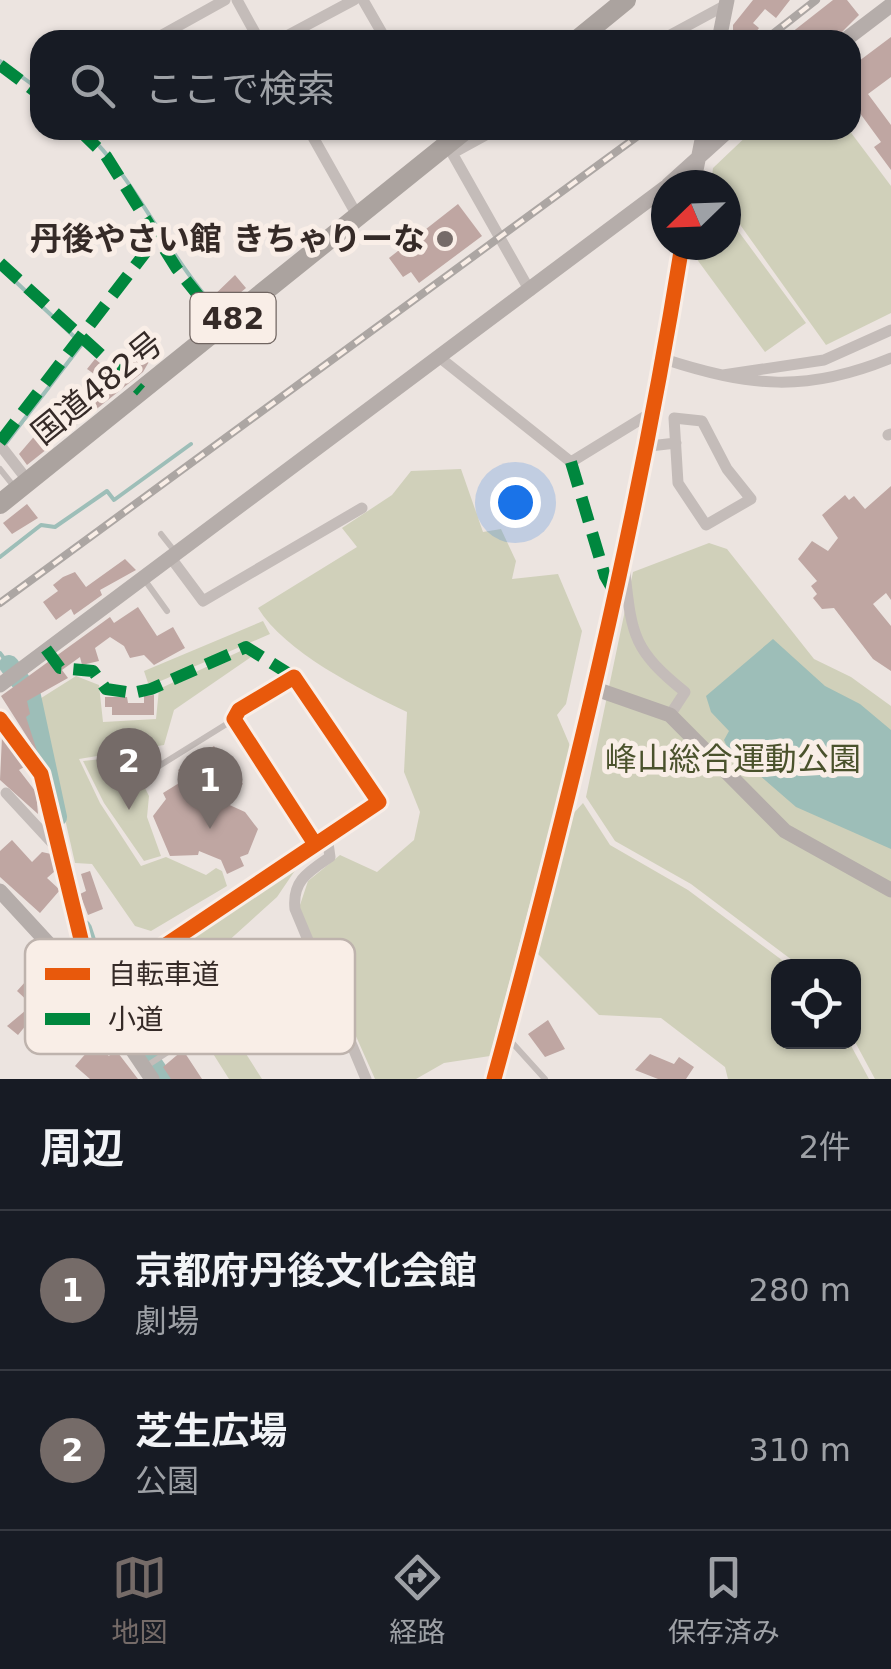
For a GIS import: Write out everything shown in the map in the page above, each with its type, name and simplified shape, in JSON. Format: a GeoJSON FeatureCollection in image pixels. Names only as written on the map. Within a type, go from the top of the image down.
{"type":"FeatureCollection","features":[{"type":"Feature","properties":{"kind":"highway"},"geometry":{"type":"LineString","coordinates":[[588,30],[626,0]]}},
{"type":"Feature","properties":{"kind":"highway","name":"国道482号"},"geometry":{"type":"LineString","coordinates":[[15,492],[358,218],[446,142]]}},
{"type":"Feature","properties":{"kind":"street"},"geometry":{"type":"LineString","coordinates":[[171,30],[226,0]]}},
{"type":"Feature","properties":{"kind":"street"},"geometry":{"type":"LineString","coordinates":[[237,0],[254,30]]}},
{"type":"Feature","properties":{"kind":"street"},"geometry":{"type":"LineString","coordinates":[[298,30],[354,0]]}},
{"type":"Feature","properties":{"kind":"street"},"geometry":{"type":"LineString","coordinates":[[363,0],[380,30]]}},
{"type":"Feature","properties":{"kind":"street"},"geometry":{"type":"LineString","coordinates":[[679,30],[726,3]]}},
{"type":"Feature","properties":{"kind":"street"},"geometry":{"type":"LineString","coordinates":[[721,30],[726,3]]}},
{"type":"Feature","properties":{"kind":"street"},"geometry":{"type":"LineString","coordinates":[[858,30],[891,5]]}},
{"type":"Feature","properties":{"kind":"street"},"geometry":{"type":"LineString","coordinates":[[315,140],[358,218]]}},
{"type":"Feature","properties":{"kind":"street"},"geometry":{"type":"LineString","coordinates":[[697,170],[702,140]]}},
{"type":"Feature","properties":{"kind":"street"},"geometry":{"type":"LineString","coordinates":[[688,170],[719,140]]}},
{"type":"Feature","properties":{"kind":"street"},"geometry":{"type":"LineString","coordinates":[[446,142],[530,291]]}},
{"type":"Feature","properties":{"kind":"street"},"geometry":{"type":"LineString","coordinates":[[10,677],[651,198]]}},
{"type":"Feature","properties":{"kind":"street"},"geometry":{"type":"LineString","coordinates":[[494,1079],[624,563],[650,446],[680,260]]}},
{"type":"Feature","properties":{"kind":"street"},"geometry":{"type":"LineString","coordinates":[[714,376],[824,360],[891,330]]}},
{"type":"Feature","properties":{"kind":"street"},"geometry":{"type":"LineString","coordinates":[[440,357],[572,462],[656,410]]}},
{"type":"Feature","properties":{"kind":"street"},"geometry":{"type":"LineString","coordinates":[[664,360],[760,385],[850,375],[891,358]]}},
{"type":"Feature","properties":{"kind":"street"},"geometry":{"type":"LineString","coordinates":[[674,418],[702,421],[727,469],[751,499],[706,525],[678,483],[676,443],[674,418]]}},
{"type":"Feature","properties":{"kind":"street"},"geometry":{"type":"LineString","coordinates":[[650,446],[676,443]]}},
{"type":"Feature","properties":{"kind":"street"},"geometry":{"type":"LineString","coordinates":[[0,446],[15,492]]}},
{"type":"Feature","properties":{"kind":"street"},"geometry":{"type":"LineString","coordinates":[[173,556],[202,601],[362,508]]}},
{"type":"Feature","properties":{"kind":"street"},"geometry":{"type":"LineString","coordinates":[[624,563],[639,648],[649,663],[685,692],[670,715]]}},
{"type":"Feature","properties":{"kind":"street"},"geometry":{"type":"LineString","coordinates":[[173,939],[321,840],[378,802],[294,677],[238,710],[234,719],[321,840],[330,857],[302,876],[293,892],[295,909],[308,939]]}},
{"type":"Feature","properties":{"kind":"street"},"geometry":{"type":"LineString","coordinates":[[593,688],[670,715],[785,831],[891,890]]}},
{"type":"Feature","properties":{"kind":"street"},"geometry":{"type":"LineString","coordinates":[[1,723],[42,774],[81,939]]}},
{"type":"Feature","properties":{"kind":"street"},"geometry":{"type":"LineString","coordinates":[[6,793],[58,849]]}},
{"type":"Feature","properties":{"kind":"street"},"geometry":{"type":"LineString","coordinates":[[0,891],[45,939]]}},
{"type":"Feature","properties":{"kind":"street"},"geometry":{"type":"LineString","coordinates":[[355,1053],[366,1079]]}},
{"type":"Feature","properties":{"kind":"lane"},"geometry":{"type":"LineString","coordinates":[[0,469],[15,492]]}},
{"type":"Feature","properties":{"kind":"lane"},"geometry":{"type":"LineString","coordinates":[[161,534],[173,556]]}},
{"type":"Feature","properties":{"kind":"lane"},"geometry":{"type":"LineString","coordinates":[[144,578],[167,610]]}},
{"type":"Feature","properties":{"kind":"lane"},"geometry":{"type":"LineString","coordinates":[[160,766],[234,719]]}},
{"type":"Feature","properties":{"kind":"lane"},"geometry":{"type":"LineString","coordinates":[[506,1036],[545,1079]]}},
{"type":"Feature","properties":{"kind":"lane"},"geometry":{"type":"LineString","coordinates":[[148,1073],[169,1054]]}},
{"type":"Feature","properties":{"kind":"green space"},"geometry":{"type":"Polygon","coordinates":[[[742,140],[856,140],[891,186],[891,313],[826,345],[741,226],[741,170],[713,170],[742,140]]]}},
{"type":"Feature","properties":{"kind":"green space"},"geometry":{"type":"Polygon","coordinates":[[[741,235],[806,323],[765,352],[697,260],[741,260],[741,235]]]}},
{"type":"Feature","properties":{"kind":"green space"},"geometry":{"type":"Polygon","coordinates":[[[461,469],[483,532],[501,529],[516,561],[512,579],[558,574],[582,631],[566,704],[557,715],[571,748],[490,1056],[444,1063],[416,1079],[375,1079],[355,1034],[355,939],[313,939],[299,908],[308,881],[340,855],[377,872],[414,840],[420,812],[404,772],[407,712],[304,654],[258,608],[357,547],[342,528],[392,495],[411,471],[461,469]]]}},
{"type":"Feature","properties":{"kind":"green space","name":"峰山総合運動公園"},"geometry":{"type":"Polygon","coordinates":[[[709,543],[727,549],[814,659],[851,677],[891,706],[891,1079],[875,1079],[859,1049],[861,959],[791,959],[691,884],[615,841],[586,797],[633,572],[709,543]]]}},
{"type":"Feature","properties":{"kind":"green space"},"geometry":{"type":"Polygon","coordinates":[[[263,621],[270,634],[149,686],[144,671],[263,621]]]}},
{"type":"Feature","properties":{"kind":"green space"},"geometry":{"type":"Polygon","coordinates":[[[247,648],[254,655],[174,710],[164,745],[79,759],[100,803],[141,866],[166,857],[206,875],[216,868],[222,871],[227,886],[151,931],[135,926],[92,864],[75,863],[38,700],[76,676],[99,685],[103,722],[156,719],[159,689],[247,648]]]}},
{"type":"Feature","properties":{"kind":"green space"},"geometry":{"type":"Polygon","coordinates":[[[129,756],[149,796],[147,817],[161,856],[144,861],[104,803],[83,761],[129,756]]]}},
{"type":"Feature","properties":{"kind":"green space"},"geometry":{"type":"Polygon","coordinates":[[[583,803],[610,845],[688,890],[781,959],[771,959],[771,1049],[853,1049],[869,1079],[728,1079],[725,1067],[661,1018],[599,1015],[537,953],[570,817],[583,803]]]}},
{"type":"Feature","properties":{"kind":"green space"},"geometry":{"type":"Polygon","coordinates":[[[296,869],[277,897],[231,939],[187,939],[296,869]]]}},
{"type":"Feature","properties":{"kind":"green space"},"geometry":{"type":"Polygon","coordinates":[[[213,1054],[246,1054],[262,1079],[229,1079],[213,1054]]]}},
{"type":"Feature","properties":{"kind":"water"},"geometry":{"type":"Polygon","coordinates":[[[773,639],[825,686],[860,704],[891,730],[891,849],[796,807],[727,747],[724,740],[729,731],[711,712],[706,696],[773,639]]]}},
{"type":"Feature","properties":{"kind":"building"},"geometry":{"type":"Polygon","coordinates":[[[753,0],[790,0],[776,18],[765,9],[753,23],[758,30],[733,30],[753,0]]]}},
{"type":"Feature","properties":{"kind":"building"},"geometry":{"type":"Polygon","coordinates":[[[833,0],[847,0],[859,15],[844,30],[795,30],[833,0]]]}},
{"type":"Feature","properties":{"kind":"building"},"geometry":{"type":"Polygon","coordinates":[[[891,37],[891,77],[868,94],[891,125],[891,170],[874,147],[881,142],[861,115],[861,60],[891,37]]]}},
{"type":"Feature","properties":{"kind":"building","name":"丹後やさい館 きちゃりーな"},"geometry":{"type":"Polygon","coordinates":[[[458,204],[482,236],[419,283],[411,272],[403,277],[389,258],[458,204]]]}},
{"type":"Feature","properties":{"kind":"building"},"geometry":{"type":"Polygon","coordinates":[[[235,275],[246,288],[216,313],[207,302],[235,275]]]}},
{"type":"Feature","properties":{"kind":"building"},"geometry":{"type":"Polygon","coordinates":[[[143,347],[154,353],[143,372],[74,427],[70,422],[57,441],[27,465],[19,454],[56,411],[68,418],[100,378],[87,369],[95,359],[121,380],[143,347]]]}},
{"type":"Feature","properties":{"kind":"building"},"geometry":{"type":"Polygon","coordinates":[[[891,486],[891,600],[886,593],[873,604],[891,626],[891,671],[873,659],[834,608],[822,609],[813,598],[817,594],[811,586],[817,581],[798,559],[812,541],[828,551],[838,538],[822,515],[845,495],[849,500],[854,496],[865,509],[891,486]]]}},
{"type":"Feature","properties":{"kind":"building"},"geometry":{"type":"Polygon","coordinates":[[[27,504],[38,518],[12,534],[3,523],[27,504]]]}},
{"type":"Feature","properties":{"kind":"building"},"geometry":{"type":"Polygon","coordinates":[[[125,559],[136,570],[100,590],[102,595],[74,615],[71,609],[56,620],[43,602],[58,591],[53,585],[63,577],[75,572],[86,587],[125,559]]]}},
{"type":"Feature","properties":{"kind":"building"},"geometry":{"type":"Polygon","coordinates":[[[138,607],[157,636],[173,627],[185,648],[154,665],[144,655],[130,658],[124,646],[110,637],[95,648],[99,661],[82,665],[80,657],[62,670],[68,678],[27,701],[30,714],[26,717],[38,754],[1,696],[110,617],[114,623],[138,607]]]}},
{"type":"Feature","properties":{"kind":"building"},"geometry":{"type":"Polygon","coordinates":[[[154,695],[154,715],[112,715],[112,707],[105,707],[105,697],[127,697],[128,703],[144,703],[144,696],[154,695]]]}},
{"type":"Feature","properties":{"kind":"building"},"geometry":{"type":"Polygon","coordinates":[[[2,737],[36,792],[38,814],[0,780],[2,737]]]}},
{"type":"Feature","properties":{"kind":"building"},"geometry":{"type":"Polygon","coordinates":[[[214,746],[243,784],[223,802],[245,812],[258,829],[248,854],[240,857],[244,866],[227,874],[221,860],[199,851],[198,855],[170,856],[153,816],[166,799],[163,793],[184,780],[178,770],[214,746]]]}},
{"type":"Feature","properties":{"kind":"building"},"geometry":{"type":"Polygon","coordinates":[[[12,840],[32,862],[42,852],[51,854],[55,871],[47,878],[60,890],[40,913],[0,877],[0,851],[12,840]]]}},
{"type":"Feature","properties":{"kind":"building"},"geometry":{"type":"Polygon","coordinates":[[[90,871],[103,909],[88,915],[80,894],[86,891],[81,874],[90,871]]]}},
{"type":"Feature","properties":{"kind":"building"},"geometry":{"type":"Polygon","coordinates":[[[25,982],[25,998],[17,991],[25,982]]]}},
{"type":"Feature","properties":{"kind":"building"},"geometry":{"type":"Polygon","coordinates":[[[25,1011],[25,1026],[18,1035],[7,1026],[25,1011]]]}},
{"type":"Feature","properties":{"kind":"building"},"geometry":{"type":"Polygon","coordinates":[[[548,1020],[565,1049],[545,1057],[528,1034],[548,1020]]]}},
{"type":"Feature","properties":{"kind":"building"},"geometry":{"type":"Polygon","coordinates":[[[85,1054],[119,1054],[138,1079],[90,1079],[75,1066],[85,1054]]]}},
{"type":"Feature","properties":{"kind":"building"},"geometry":{"type":"Polygon","coordinates":[[[178,1054],[186,1054],[202,1079],[171,1079],[163,1067],[178,1054]]]}},
{"type":"Feature","properties":{"kind":"building"},"geometry":{"type":"Polygon","coordinates":[[[650,1054],[674,1064],[679,1057],[694,1067],[686,1079],[658,1079],[635,1070],[650,1054]]]}},
{"type":"Feature","properties":{"kind":"waterway"},"geometry":{"type":"LineString","coordinates":[[0,61],[30,83]]}},
{"type":"Feature","properties":{"kind":"waterway"},"geometry":{"type":"LineString","coordinates":[[93,140],[207,298]]}},
{"type":"Feature","properties":{"kind":"waterway"},"geometry":{"type":"LineString","coordinates":[[0,267],[82,344],[6,443]]}},
{"type":"Feature","properties":{"kind":"waterway"},"geometry":{"type":"LineString","coordinates":[[0,557],[41,525],[55,527],[107,491],[114,500],[191,444]]}},
{"type":"Feature","properties":{"kind":"waterway"},"geometry":{"type":"LineString","coordinates":[[0,653],[9,665]]}},
{"type":"Feature","properties":{"kind":"waterway"},"geometry":{"type":"LineString","coordinates":[[9,665],[31,696],[57,817]]}},
{"type":"Feature","properties":{"kind":"waterway"},"geometry":{"type":"LineString","coordinates":[[82,929],[85,939]]}},
{"type":"Feature","properties":{"kind":"waterway"},"geometry":{"type":"LineString","coordinates":[[146,1054],[163,1079]]}},
{"type":"Feature","properties":{"kind":"railway"},"geometry":{"type":"LineString","coordinates":[[778,30],[816,0]]}},
{"type":"Feature","properties":{"kind":"railway"},"geometry":{"type":"LineString","coordinates":[[0,603],[632,140]]}},
{"type":"Feature","properties":{"kind":"marked path"},"geometry":{"type":"LineString","coordinates":[[0,65],[30,88]]}},
{"type":"Feature","properties":{"kind":"marked path"},"geometry":{"type":"LineString","coordinates":[[89,140],[106,156],[177,269],[223,326]]}},
{"type":"Feature","properties":{"kind":"marked path"},"geometry":{"type":"LineString","coordinates":[[0,442],[158,236]]}},
{"type":"Feature","properties":{"kind":"marked path"},"geometry":{"type":"LineString","coordinates":[[0,263],[141,391]]}},
{"type":"Feature","properties":{"kind":"marked path"},"geometry":{"type":"LineString","coordinates":[[571,462],[605,576],[616,595]]}},
{"type":"Feature","properties":{"kind":"marked path"},"geometry":{"type":"LineString","coordinates":[[46,649],[60,668],[93,671],[106,689],[133,693],[151,689],[246,647],[294,677]]}},
{"type":"Feature","properties":{"kind":"cycle path"},"geometry":{"type":"LineString","coordinates":[[494,1079],[549,872],[623,560],[679,260]]}},
{"type":"Feature","properties":{"kind":"cycle path"},"geometry":{"type":"LineString","coordinates":[[175,939],[379,802],[294,677],[239,710],[234,719],[315,844]]}},
{"type":"Feature","properties":{"kind":"cycle path"},"geometry":{"type":"LineString","coordinates":[[0,719],[41,774],[81,939]]}},
{"type":"Feature","properties":{"kind":"place","name":"丹後やさい館 きちゃりーな"},"geometry":{"type":"Point","coordinates":[445,239]}},
{"type":"Feature","properties":{"kind":"place","name":"芝生広場"},"geometry":{"type":"Point","coordinates":[129,810]}},
{"type":"Feature","properties":{"kind":"place","name":"京都府丹後文化会館"},"geometry":{"type":"Point","coordinates":[210,829]}}]}
